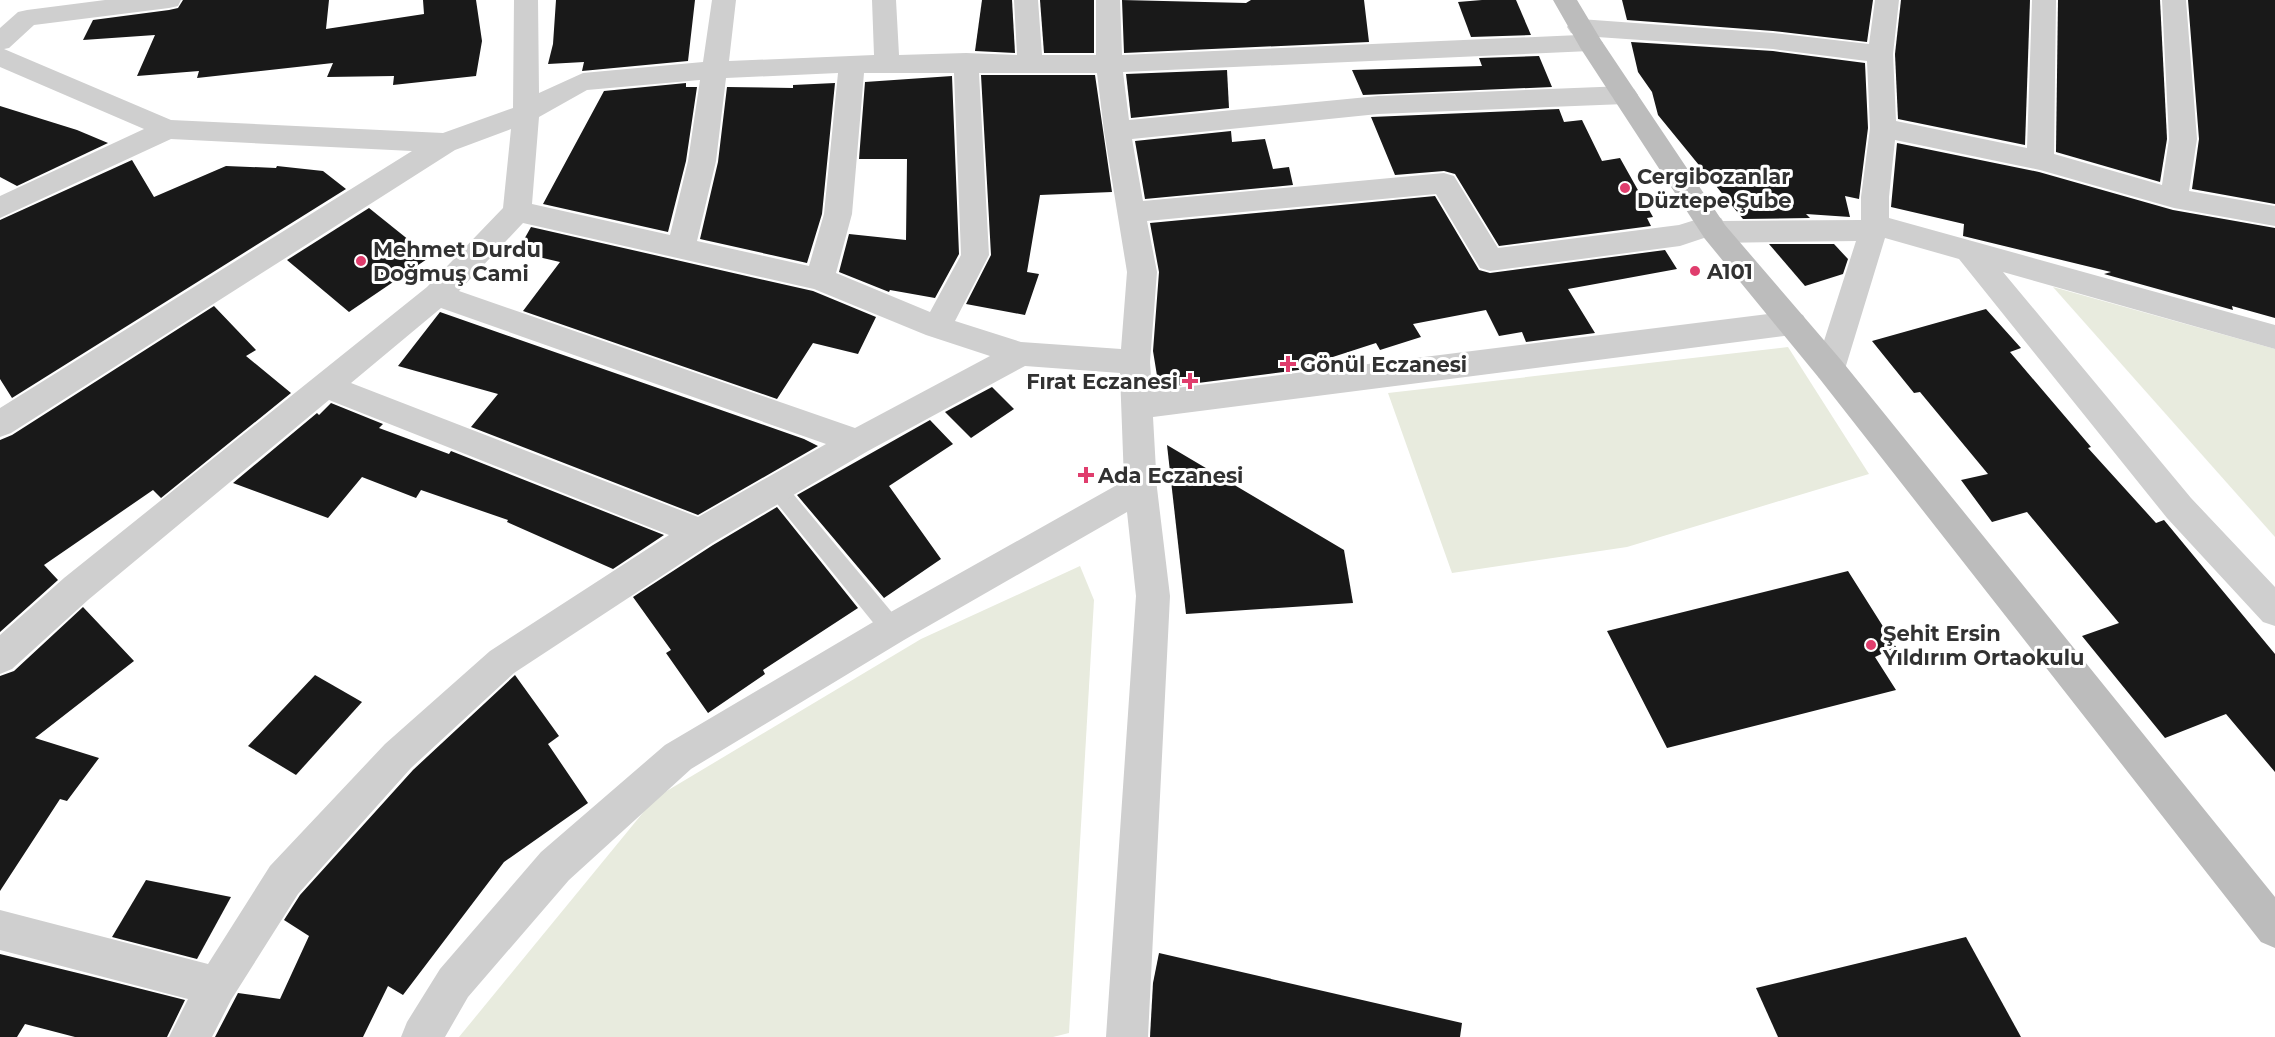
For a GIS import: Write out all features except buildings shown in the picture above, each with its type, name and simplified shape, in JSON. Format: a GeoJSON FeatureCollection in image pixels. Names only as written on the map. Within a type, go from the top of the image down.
{"type":"FeatureCollection","features":[{"type":"Feature","properties":{"kind":"main road"},"geometry":{"type":"LineString","coordinates":[[1578,23],[1713,228],[1830,369],[2275,927]]}},
{"type":"Feature","properties":{"kind":"street"},"geometry":{"type":"LineString","coordinates":[[0,42],[45,0]]}},
{"type":"Feature","properties":{"kind":"street"},"geometry":{"type":"LineString","coordinates":[[27,18],[169,0]]}},
{"type":"Feature","properties":{"kind":"street"},"geometry":{"type":"LineString","coordinates":[[0,658],[76,589],[436,295],[518,211],[526,113],[526,0]]}},
{"type":"Feature","properties":{"kind":"street"},"geometry":{"type":"LineString","coordinates":[[681,247],[702,161],[724,0]]}},
{"type":"Feature","properties":{"kind":"street"},"geometry":{"type":"LineString","coordinates":[[884,0],[887,63]]}},
{"type":"Feature","properties":{"kind":"street"},"geometry":{"type":"LineString","coordinates":[[1026,0],[1030,62]]}},
{"type":"Feature","properties":{"kind":"street"},"geometry":{"type":"LineString","coordinates":[[1108,0],[1109,64],[1117,131],[1142,272],[1135,362],[1141,488],[1153,596],[1127,1037]]}},
{"type":"Feature","properties":{"kind":"street"},"geometry":{"type":"LineString","coordinates":[[1830,369],[1874,227],[1875,196],[1883,128],[1880,54],[1887,0]]}},
{"type":"Feature","properties":{"kind":"street"},"geometry":{"type":"LineString","coordinates":[[2040,160],[2044,0]]}},
{"type":"Feature","properties":{"kind":"street"},"geometry":{"type":"LineString","coordinates":[[2174,0],[2183,139],[2174,198]]}},
{"type":"Feature","properties":{"kind":"street"},"geometry":{"type":"LineString","coordinates":[[0,424],[445,144],[526,113],[583,82],[716,70],[852,64],[1030,62],[1109,64],[1578,23],[1773,41],[1880,54]]}},
{"type":"Feature","properties":{"kind":"street"},"geometry":{"type":"LineString","coordinates":[[0,57],[168,129],[445,144]]}},
{"type":"Feature","properties":{"kind":"street"},"geometry":{"type":"LineString","coordinates":[[937,327],[975,255],[966,62]]}},
{"type":"Feature","properties":{"kind":"street"},"geometry":{"type":"LineString","coordinates":[[820,279],[838,214],[852,64]]}},
{"type":"Feature","properties":{"kind":"street"},"geometry":{"type":"LineString","coordinates":[[1117,131],[1378,105],[1625,95]]}},
{"type":"Feature","properties":{"kind":"street"},"geometry":{"type":"LineString","coordinates":[[1883,128],[2040,160],[2174,198],[2275,216]]}},
{"type":"Feature","properties":{"kind":"street"},"geometry":{"type":"LineString","coordinates":[[0,208],[168,129]]}},
{"type":"Feature","properties":{"kind":"street"},"geometry":{"type":"LineString","coordinates":[[1132,212],[1444,183],[1490,260],[1680,235],[1713,228],[1874,227],[1969,251],[2275,337]]}},
{"type":"Feature","properties":{"kind":"street"},"geometry":{"type":"LineString","coordinates":[[518,211],[820,279],[937,327],[1021,354],[1135,362]]}},
{"type":"Feature","properties":{"kind":"street"},"geometry":{"type":"LineString","coordinates":[[1969,251],[2179,508],[2275,611]]}},
{"type":"Feature","properties":{"kind":"street"},"geometry":{"type":"LineString","coordinates":[[436,295],[857,442]]}},
{"type":"Feature","properties":{"kind":"street"},"geometry":{"type":"LineString","coordinates":[[1137,406],[1792,323]]}},
{"type":"Feature","properties":{"kind":"street"},"geometry":{"type":"LineString","coordinates":[[190,1037],[217,986],[284,880],[398,756],[502,662],[700,533],[857,442],[1021,354]]}},
{"type":"Feature","properties":{"kind":"street"},"geometry":{"type":"LineString","coordinates":[[326,386],[700,533]]}},
{"type":"Feature","properties":{"kind":"street"},"geometry":{"type":"LineString","coordinates":[[422,1037],[454,983],[555,866],[678,757],[892,629],[1141,488]]}},
{"type":"Feature","properties":{"kind":"street"},"geometry":{"type":"LineString","coordinates":[[0,930],[217,986]]}},
{"type":"Feature","properties":{"kind":"lane"},"geometry":{"type":"LineString","coordinates":[[777,489],[892,629]]}},
{"type":"Feature","properties":{"kind":"shaded area"},"geometry":{"type":"Polygon","coordinates":[[[2053,287],[2275,349],[2275,537],[2053,287]]]}},
{"type":"Feature","properties":{"kind":"shaded area"},"geometry":{"type":"Polygon","coordinates":[[[1788,347],[1869,474],[1627,547],[1452,573],[1388,393],[1788,347]]]}},
{"type":"Feature","properties":{"kind":"shaded area"},"geometry":{"type":"Polygon","coordinates":[[[1080,566],[1094,600],[1069,1033],[1053,1037],[459,1037],[655,798],[921,639],[1080,566]]]}},
{"type":"Feature","properties":{"kind":"place","name":"Cergibozanlar Düztepe Şube"},"geometry":{"type":"Point","coordinates":[1625,188]}},
{"type":"Feature","properties":{"kind":"place","name":"Mehmet Durdu Doğmuş Cami"},"geometry":{"type":"Point","coordinates":[361,261]}},
{"type":"Feature","properties":{"kind":"place","name":"A101"},"geometry":{"type":"Point","coordinates":[1695,271]}},
{"type":"Feature","properties":{"kind":"place","name":"Gönül Eczanesi"},"geometry":{"type":"Point","coordinates":[1288,364]}},
{"type":"Feature","properties":{"kind":"place","name":"Fırat Eczanesi"},"geometry":{"type":"Point","coordinates":[1190,381]}},
{"type":"Feature","properties":{"kind":"place","name":"Ada Eczanesi"},"geometry":{"type":"Point","coordinates":[1086,475]}},
{"type":"Feature","properties":{"kind":"place","name":"Şehit Ersin Yıldırım Ortaokulu"},"geometry":{"type":"Point","coordinates":[1871,645]}}]}
